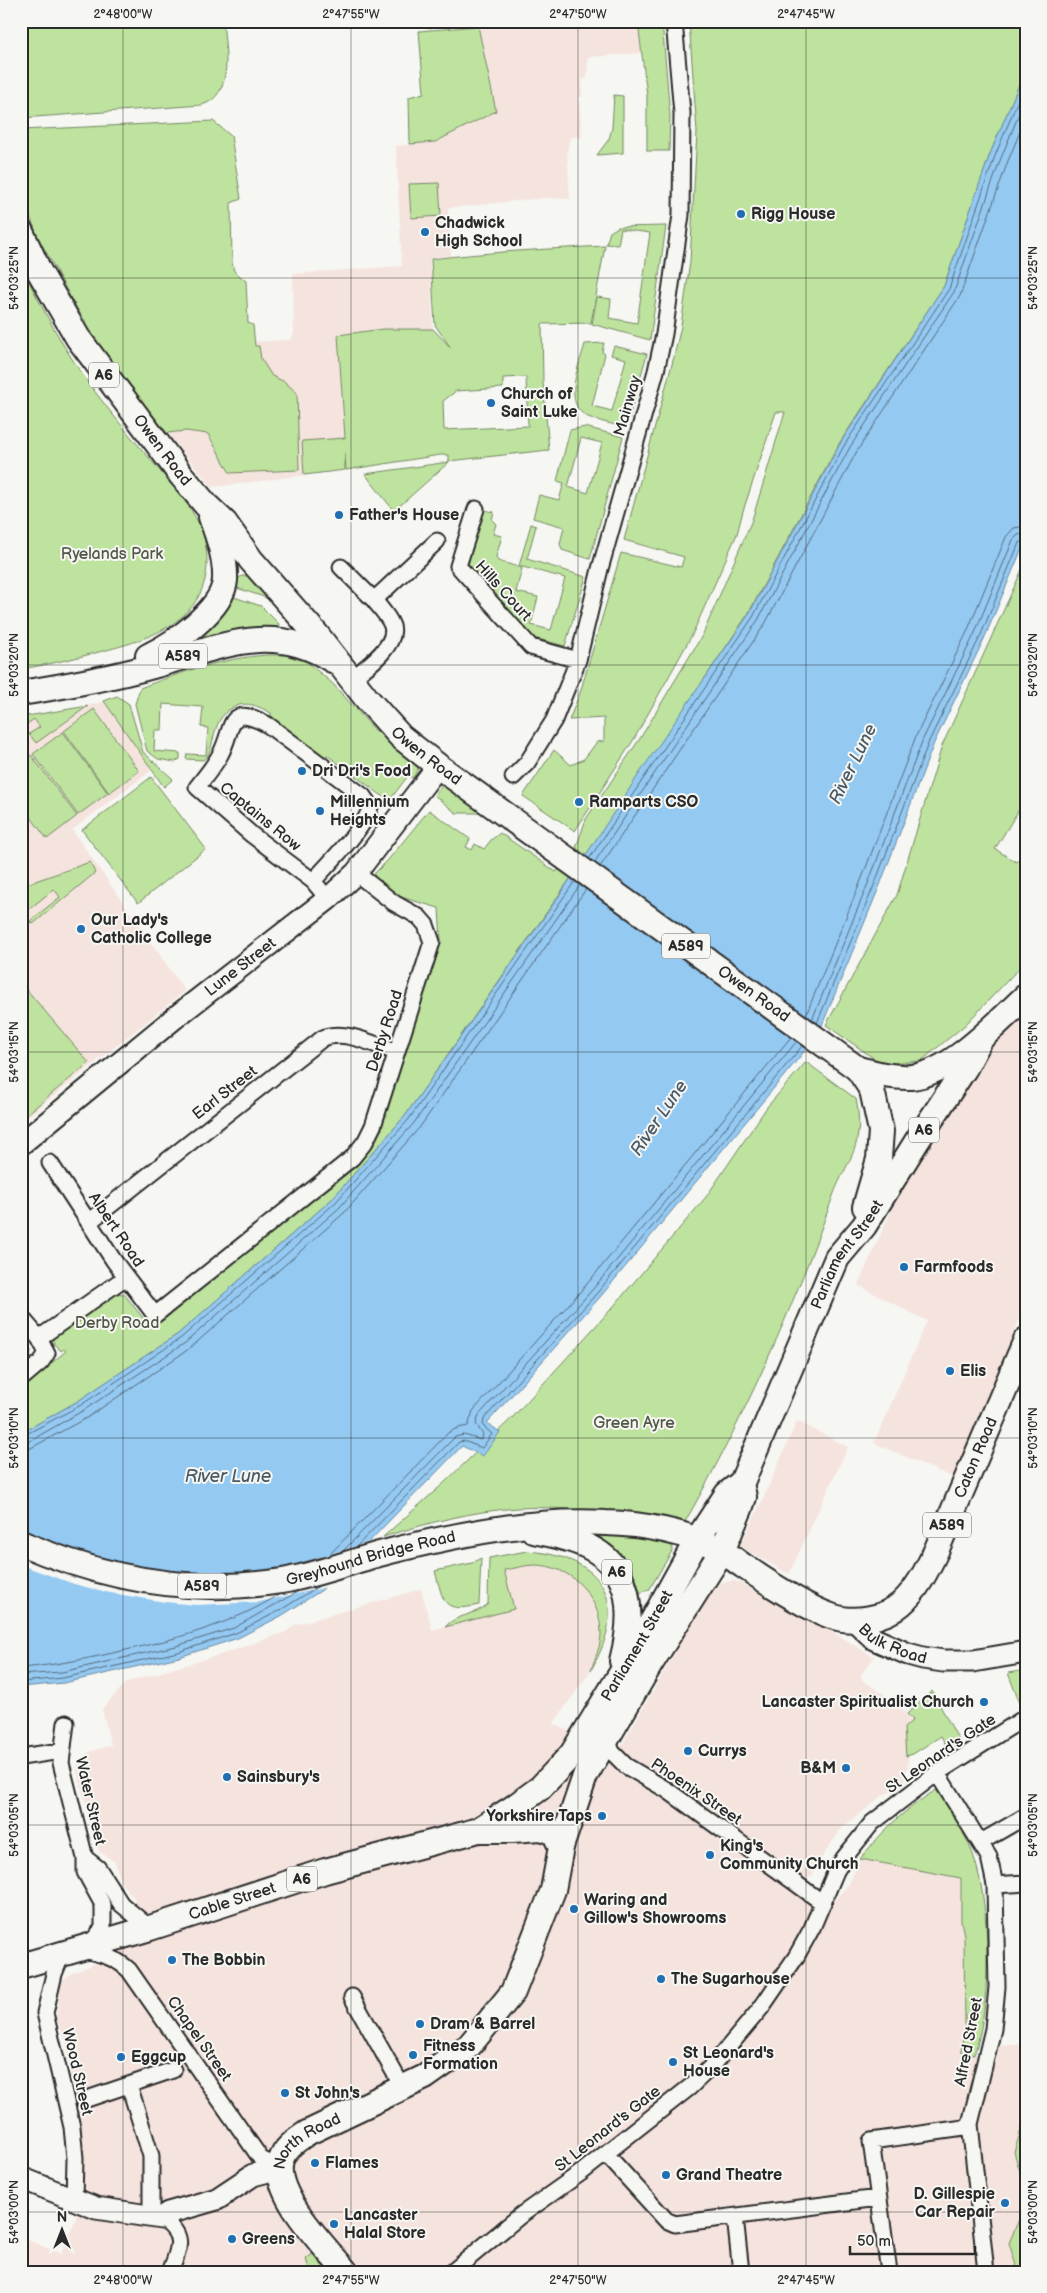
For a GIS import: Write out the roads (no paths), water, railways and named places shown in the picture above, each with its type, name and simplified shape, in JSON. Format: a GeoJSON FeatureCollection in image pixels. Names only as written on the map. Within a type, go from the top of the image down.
{"type":"FeatureCollection","features":[{"type":"Feature","properties":{"kind":"main road","name":"Owen Road"},"geometry":{"type":"LineString","coordinates":[[21,232],[38,271],[78,338],[136,416],[206,505],[225,523],[251,560],[317,635],[343,671],[401,737],[438,766],[851,1065],[890,1077],[912,1077],[930,1073],[980,1040]]}},
{"type":"Feature","properties":{"kind":"main road"},"geometry":{"type":"LineString","coordinates":[[206,505],[221,547],[225,580]]}},
{"type":"Feature","properties":{"kind":"main road","name":"A589"},"geometry":{"type":"LineString","coordinates":[[84,681],[145,657],[169,646],[184,636],[212,606],[223,589],[225,580],[251,560]]}},
{"type":"Feature","properties":{"kind":"main road","name":"A589"},"geometry":{"type":"LineString","coordinates":[[21,693],[152,666],[218,646],[242,641],[282,640],[301,644],[343,671]]}},
{"type":"Feature","properties":{"kind":"main road","name":"A589"},"geometry":{"type":"LineString","coordinates":[[980,1040],[1026,996]]}},
{"type":"Feature","properties":{"kind":"main road","name":"Parliament Street"},"geometry":{"type":"LineString","coordinates":[[524,1800],[556,1772],[572,1754],[617,1681],[697,1540],[728,1494],[741,1484],[837,1258],[867,1221],[916,1141],[965,1068],[980,1040]]}},
{"type":"Feature","properties":{"kind":"main road","name":"A589"},"geometry":{"type":"LineString","coordinates":[[851,1065],[872,1090],[881,1131],[879,1159],[865,1207],[867,1221]]}},
{"type":"Feature","properties":{"kind":"main road","name":"Caton Road"},"geometry":{"type":"LineString","coordinates":[[853,1619],[875,1617],[889,1612],[900,1605],[923,1578],[1026,1340]]}},
{"type":"Feature","properties":{"kind":"main road","name":"Parliament Street"},"geometry":{"type":"LineString","coordinates":[[571,1815],[586,1776],[607,1738],[722,1551],[744,1497],[741,1484]]}},
{"type":"Feature","properties":{"kind":"main road","name":"Greyhound Bridge Road"},"geometry":{"type":"LineString","coordinates":[[21,1543],[92,1569],[167,1584],[202,1586],[231,1586],[283,1581],[385,1553],[477,1531],[547,1522],[612,1523],[669,1532],[697,1540],[722,1551]]}},
{"type":"Feature","properties":{"kind":"main road","name":"A6"},"geometry":{"type":"LineString","coordinates":[[517,1527],[576,1541],[603,1556],[614,1567],[623,1581],[629,1598],[630,1617],[628,1638],[617,1681]]}},
{"type":"Feature","properties":{"kind":"main road","name":"Bulk Road"},"geometry":{"type":"LineString","coordinates":[[722,1551],[744,1567],[806,1604],[830,1616],[853,1619]]}},
{"type":"Feature","properties":{"kind":"main road","name":"Cable Street"},"geometry":{"type":"LineString","coordinates":[[21,1966],[150,1928],[325,1871],[478,1830],[524,1800]]}},
{"type":"Feature","properties":{"kind":"main road","name":"North Road"},"geometry":{"type":"LineString","coordinates":[[280,2168],[281,2161],[288,2148],[307,2132],[425,2077],[469,2046],[513,1992],[553,1890],[561,1847],[571,1815]]}},
{"type":"Feature","properties":{"kind":"main road","name":"A6"},"geometry":{"type":"LineString","coordinates":[[478,1830],[541,1828],[554,1832],[561,1847]]}},
{"type":"Feature","properties":{"kind":"main road"},"geometry":{"type":"LineString","coordinates":[[280,2168],[287,2196],[346,2272]]}},
{"type":"Feature","properties":{"kind":"street","name":"Mainway"},"geometry":{"type":"LineString","coordinates":[[512,777],[527,763],[554,720],[578,660],[600,569],[656,371],[664,334],[681,215],[682,113],[674,21]]}},
{"type":"Feature","properties":{"kind":"street","name":"Hills Court"},"geometry":{"type":"LineString","coordinates":[[476,509],[458,566],[531,647],[578,660]]}},
{"type":"Feature","properties":{"kind":"street"},"geometry":{"type":"LineString","coordinates":[[374,600],[437,541]]}},
{"type":"Feature","properties":{"kind":"street"},"geometry":{"type":"LineString","coordinates":[[341,566],[374,600],[392,627],[389,645],[343,671]]}},
{"type":"Feature","properties":{"kind":"street","name":"Captains Row"},"geometry":{"type":"LineString","coordinates":[[328,899],[313,881],[252,835],[197,787],[221,753],[230,724],[245,715],[252,716],[268,725],[363,796],[370,806],[365,820]]}},
{"type":"Feature","properties":{"kind":"street","name":"Lune Street"},"geometry":{"type":"LineString","coordinates":[[21,1144],[177,1016],[328,899],[356,872],[438,766]]}},
{"type":"Feature","properties":{"kind":"street"},"geometry":{"type":"LineString","coordinates":[[313,881],[334,860],[365,820],[383,839]]}},
{"type":"Feature","properties":{"kind":"street","name":"Derby Road"},"geometry":{"type":"LineString","coordinates":[[155,1315],[352,1158],[365,1142],[373,1126],[432,942],[426,925],[419,917],[394,903],[356,872]]}},
{"type":"Feature","properties":{"kind":"street","name":"Earl Street"},"geometry":{"type":"LineString","coordinates":[[89,1222],[323,1038],[331,1034],[343,1035],[396,1052]]}},
{"type":"Feature","properties":{"kind":"street","name":"Albert Road"},"geometry":{"type":"LineString","coordinates":[[50,1163],[126,1277],[155,1315]]}},
{"type":"Feature","properties":{"kind":"street"},"geometry":{"type":"LineString","coordinates":[[40,1338],[126,1277]]}},
{"type":"Feature","properties":{"kind":"street"},"geometry":{"type":"LineString","coordinates":[[21,1317],[40,1338],[47,1353],[42,1362],[21,1378]]}},
{"type":"Feature","properties":{"kind":"street","name":"Bulk Road"},"geometry":{"type":"LineString","coordinates":[[853,1619],[874,1639],[908,1654],[923,1658],[973,1662],[1026,1652]]}},
{"type":"Feature","properties":{"kind":"street","name":"St Leonard's Gate"},"geometry":{"type":"LineString","coordinates":[[452,2272],[521,2215],[606,2154],[690,2087],[715,2064],[760,2008],[796,1957],[844,1858],[872,1823],[937,1773],[1026,1717]]}},
{"type":"Feature","properties":{"kind":"street","name":"Water Street"},"geometry":{"type":"LineString","coordinates":[[66,1723],[61,1750],[63,1775],[85,1858],[85,1872],[103,1904],[103,1928],[76,1950]]}},
{"type":"Feature","properties":{"kind":"street","name":"Phoenix Street"},"geometry":{"type":"LineString","coordinates":[[607,1738],[612,1752],[626,1766],[666,1790],[823,1903]]}},
{"type":"Feature","properties":{"kind":"street"},"geometry":{"type":"LineString","coordinates":[[21,1757],[61,1750]]}},
{"type":"Feature","properties":{"kind":"street","name":"Alfred Street"},"geometry":{"type":"LineString","coordinates":[[937,1773],[989,1857],[995,1885],[997,1987],[993,2029],[970,2124],[986,2272]]}},
{"type":"Feature","properties":{"kind":"street"},"geometry":{"type":"LineString","coordinates":[[981,1842],[1026,1816]]}},
{"type":"Feature","properties":{"kind":"street","name":"Water Street"},"geometry":{"type":"LineString","coordinates":[[85,1858],[98,1868],[121,1904],[150,1928]]}},
{"type":"Feature","properties":{"kind":"street"},"geometry":{"type":"LineString","coordinates":[[995,1885],[1026,1883]]}},
{"type":"Feature","properties":{"kind":"street","name":"Chapel Street"},"geometry":{"type":"LineString","coordinates":[[76,1950],[105,1955],[120,1962],[129,1970],[262,2159],[280,2168]]}},
{"type":"Feature","properties":{"kind":"street","name":"Wood Street"},"geometry":{"type":"LineString","coordinates":[[74,2200],[75,2158],[72,2128],[45,2013],[54,1974],[76,1950]]}},
{"type":"Feature","properties":{"kind":"street"},"geometry":{"type":"LineString","coordinates":[[352,1997],[403,2088]]}},
{"type":"Feature","properties":{"kind":"street"},"geometry":{"type":"LineString","coordinates":[[84,2100],[173,2070]]}},
{"type":"Feature","properties":{"kind":"street"},"geometry":{"type":"LineString","coordinates":[[129,2085],[151,2156],[156,2218]]}},
{"type":"Feature","properties":{"kind":"street"},"geometry":{"type":"LineString","coordinates":[[889,2272],[871,2141],[964,2128],[970,2124]]}},
{"type":"Feature","properties":{"kind":"street"},"geometry":{"type":"LineString","coordinates":[[606,2154],[666,2220],[675,2224],[878,2198]]}},
{"type":"Feature","properties":{"kind":"street","name":"North Road"},"geometry":{"type":"LineString","coordinates":[[156,2218],[217,2199],[253,2175],[280,2168]]}},
{"type":"Feature","properties":{"kind":"street"},"geometry":{"type":"LineString","coordinates":[[21,2178],[96,2208],[156,2218],[170,2224],[179,2239],[180,2246],[170,2272]]}},
{"type":"Feature","properties":{"kind":"street"},"geometry":{"type":"LineString","coordinates":[[734,2217],[742,2272]]}},
{"type":"Feature","properties":{"kind":"water","name":"River Lune"},"geometry":{"type":"Polygon","coordinates":[[[1026,68],[1026,539],[984,639],[934,743],[880,885],[818,1035],[601,1296],[487,1423],[500,1432],[483,1456],[462,1446],[322,1590],[281,1616],[238,1638],[179,1657],[64,1683],[21,1687],[21,1433],[78,1401],[178,1334],[331,1200],[405,1116],[559,896],[643,768],[749,614],[841,442],[944,286],[990,154],[1026,68]]]}},
{"type":"Feature","properties":{"kind":"place","name":"Rigg House"},"geometry":{"type":"Point","coordinates":[741,214]}},
{"type":"Feature","properties":{"kind":"place","name":"Chadwick High School"},"geometry":{"type":"Point","coordinates":[425,232]}},
{"type":"Feature","properties":{"kind":"place","name":"Church of Saint Luke"},"geometry":{"type":"Point","coordinates":[491,403]}},
{"type":"Feature","properties":{"kind":"place","name":"Father's House"},"geometry":{"type":"Point","coordinates":[339,515]}},
{"type":"Feature","properties":{"kind":"place","name":"Dri Dri's Food"},"geometry":{"type":"Point","coordinates":[302,771]}},
{"type":"Feature","properties":{"kind":"place","name":"Ramparts CSO"},"geometry":{"type":"Point","coordinates":[579,802]}},
{"type":"Feature","properties":{"kind":"place","name":"Millennium Heights"},"geometry":{"type":"Point","coordinates":[320,811]}},
{"type":"Feature","properties":{"kind":"place","name":"Our Lady's Catholic College"},"geometry":{"type":"Point","coordinates":[81,929]}},
{"type":"Feature","properties":{"kind":"place","name":"Farmfoods"},"geometry":{"type":"Point","coordinates":[904,1267]}},
{"type":"Feature","properties":{"kind":"place","name":"Elis"},"geometry":{"type":"Point","coordinates":[950,1371]}},
{"type":"Feature","properties":{"kind":"place","name":"Lancaster Spiritualist Church"},"geometry":{"type":"Point","coordinates":[984,1702]}},
{"type":"Feature","properties":{"kind":"place","name":"Currys"},"geometry":{"type":"Point","coordinates":[688,1751]}},
{"type":"Feature","properties":{"kind":"place","name":"B&M"},"geometry":{"type":"Point","coordinates":[846,1768]}},
{"type":"Feature","properties":{"kind":"place","name":"Sainsbury's"},"geometry":{"type":"Point","coordinates":[227,1777]}},
{"type":"Feature","properties":{"kind":"place","name":"Yorkshire Taps"},"geometry":{"type":"Point","coordinates":[602,1816]}},
{"type":"Feature","properties":{"kind":"place","name":"King's Community Church"},"geometry":{"type":"Point","coordinates":[710,1855]}},
{"type":"Feature","properties":{"kind":"place","name":"Waring and Gillow's Showrooms"},"geometry":{"type":"Point","coordinates":[574,1909]}},
{"type":"Feature","properties":{"kind":"place","name":"The Bobbin"},"geometry":{"type":"Point","coordinates":[172,1960]}},
{"type":"Feature","properties":{"kind":"place","name":"The Sugarhouse"},"geometry":{"type":"Point","coordinates":[661,1979]}},
{"type":"Feature","properties":{"kind":"place","name":"Dram & Barrel"},"geometry":{"type":"Point","coordinates":[420,2024]}},
{"type":"Feature","properties":{"kind":"place","name":"Fitness Formation"},"geometry":{"type":"Point","coordinates":[413,2055]}},
{"type":"Feature","properties":{"kind":"place","name":"Eggcup"},"geometry":{"type":"Point","coordinates":[121,2057]}},
{"type":"Feature","properties":{"kind":"place","name":"St Leonard's House"},"geometry":{"type":"Point","coordinates":[673,2062]}},
{"type":"Feature","properties":{"kind":"place","name":"St John's"},"geometry":{"type":"Point","coordinates":[285,2093]}},
{"type":"Feature","properties":{"kind":"place","name":"Flames"},"geometry":{"type":"Point","coordinates":[315,2163]}},
{"type":"Feature","properties":{"kind":"place","name":"Grand Theatre"},"geometry":{"type":"Point","coordinates":[666,2175]}},
{"type":"Feature","properties":{"kind":"place","name":"D. Gillespie Car Repair"},"geometry":{"type":"Point","coordinates":[1005,2203]}},
{"type":"Feature","properties":{"kind":"place","name":"Lancaster Halal Store"},"geometry":{"type":"Point","coordinates":[334,2224]}},
{"type":"Feature","properties":{"kind":"place","name":"Greens"},"geometry":{"type":"Point","coordinates":[232,2239]}},
{"type":"Feature","properties":{"kind":"park label","name":"Ryelands Park"},"geometry":{"type":"Point","coordinates":[112,554]}},
{"type":"Feature","properties":{"kind":"park label","name":"Green Ayre"},"geometry":{"type":"Point","coordinates":[634,1423]}}]}
